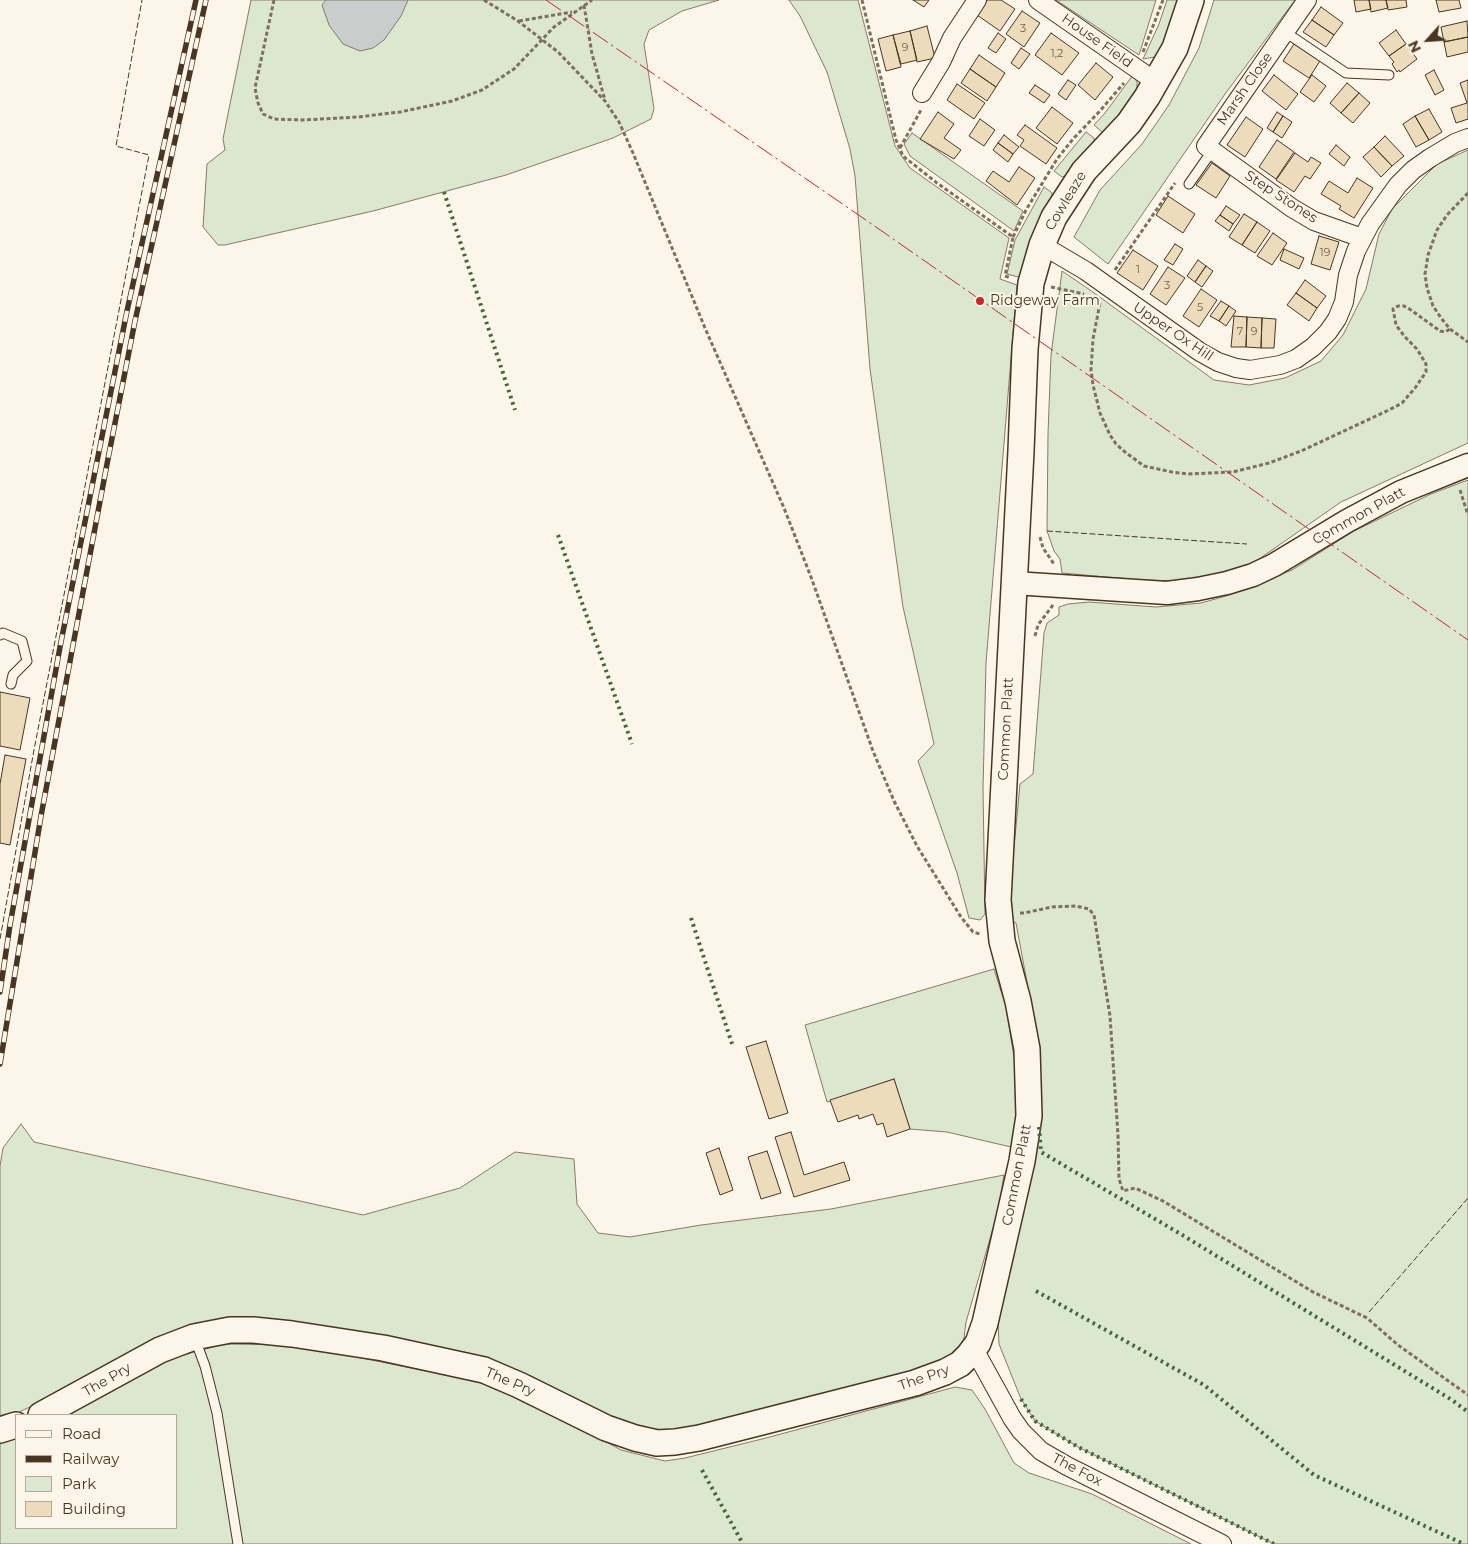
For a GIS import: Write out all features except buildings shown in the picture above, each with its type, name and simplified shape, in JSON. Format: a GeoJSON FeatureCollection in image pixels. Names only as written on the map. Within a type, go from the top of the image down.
{"type":"FeatureCollection","features":[{"type":"Feature","properties":{"kind":"main road","name":"Cowleaze"},"geometry":{"type":"LineString","coordinates":[[1014,583],[1026,320],[1031,283],[1050,250],[1054,217],[1074,185],[1093,161],[1129,123],[1156,82],[1179,39],[1191,0]]}},
{"type":"Feature","properties":{"kind":"main road","name":"Common Platt"},"geometry":{"type":"LineString","coordinates":[[974,1349],[985,1324],[1023,1154],[1029,1116],[1027,1049],[1018,1001],[1002,941],[998,913],[1001,816],[1014,583]]}},
{"type":"Feature","properties":{"kind":"main road","name":"The Pry"},"geometry":{"type":"LineString","coordinates":[[43,1414],[160,1350],[194,1337],[230,1330],[253,1330],[383,1348],[484,1370],[606,1428],[657,1443],[699,1438],[915,1383],[938,1376],[955,1367],[974,1349]]}},
{"type":"Feature","properties":{"kind":"main road"},"geometry":{"type":"LineString","coordinates":[[0,1430],[15,1426]]}},
{"type":"Feature","properties":{"kind":"street"},"geometry":{"type":"LineString","coordinates":[[922,93],[941,62],[952,38],[977,0]]}},
{"type":"Feature","properties":{"kind":"street","name":"House Field"},"geometry":{"type":"LineString","coordinates":[[1038,0],[1156,82]]}},
{"type":"Feature","properties":{"kind":"street","name":"Marsh Close"},"geometry":{"type":"LineString","coordinates":[[1209,149],[1307,0]]}},
{"type":"Feature","properties":{"kind":"street","name":"Upper Ox Hill"},"geometry":{"type":"LineString","coordinates":[[1050,250],[1200,352],[1218,362],[1250,370],[1280,365],[1296,359],[1314,347],[1337,319],[1344,302],[1348,275],[1356,251],[1388,197],[1413,170],[1455,143],[1468,138]]}},
{"type":"Feature","properties":{"kind":"street","name":"Step Stones"},"geometry":{"type":"LineString","coordinates":[[1209,149],[1292,208],[1314,220],[1362,238]]}},
{"type":"Feature","properties":{"kind":"street","name":"Common Platt"},"geometry":{"type":"LineString","coordinates":[[1014,583],[1167,593],[1227,583],[1253,575],[1274,565],[1377,504],[1425,481],[1461,468]]}},
{"type":"Feature","properties":{"kind":"street","name":"The Fox"},"geometry":{"type":"LineString","coordinates":[[974,1349],[1012,1418],[1021,1431],[1041,1451],[1222,1544]]}},
{"type":"Feature","properties":{"kind":"lane"},"geometry":{"type":"LineString","coordinates":[[1285,32],[1346,73],[1389,76]]}},
{"type":"Feature","properties":{"kind":"lane"},"geometry":{"type":"LineString","coordinates":[[1189,184],[1209,149]]}},
{"type":"Feature","properties":{"kind":"lane"},"geometry":{"type":"LineString","coordinates":[[0,635],[2,633],[22,641],[27,661],[13,675],[11,684]]}},
{"type":"Feature","properties":{"kind":"lane"},"geometry":{"type":"LineString","coordinates":[[194,1337],[205,1366],[217,1413],[238,1544]]}},
{"type":"Feature","properties":{"kind":"path"},"geometry":{"type":"LineString","coordinates":[[274,0],[255,88],[258,103],[262,114],[274,119],[302,120],[358,117],[400,112],[452,101],[482,90],[514,69],[541,39],[574,11],[592,0]]}},
{"type":"Feature","properties":{"kind":"path"},"geometry":{"type":"LineString","coordinates":[[484,0],[518,21],[558,52],[605,101],[619,122],[705,328],[784,508],[811,577],[873,751],[894,801],[917,846],[973,932],[1002,941]]}},
{"type":"Feature","properties":{"kind":"path"},"geometry":{"type":"LineString","coordinates":[[862,0],[896,140],[903,156],[962,202]]}},
{"type":"Feature","properties":{"kind":"path"},"geometry":{"type":"LineString","coordinates":[[1013,237],[1026,210],[1057,159],[1116,93],[1134,67],[1152,33],[1163,0]]}},
{"type":"Feature","properties":{"kind":"path"},"geometry":{"type":"LineString","coordinates":[[584,5],[592,54],[605,101]]}},
{"type":"Feature","properties":{"kind":"path"},"geometry":{"type":"LineString","coordinates":[[518,21],[574,11]]}},
{"type":"Feature","properties":{"kind":"path"},"geometry":{"type":"LineString","coordinates":[[900,148],[922,112],[922,93]]}},
{"type":"Feature","properties":{"kind":"path"},"geometry":{"type":"LineString","coordinates":[[1178,179],[1104,285],[1093,339],[1091,359],[1093,385],[1100,413],[1116,444],[1144,466],[1188,474],[1233,472],[1269,463],[1301,452],[1402,402],[1426,372],[1423,356],[1396,325],[1392,309],[1404,306],[1440,331],[1445,332],[1450,329]]}},
{"type":"Feature","properties":{"kind":"path"},"geometry":{"type":"LineString","coordinates":[[1468,193],[1436,230],[1428,255],[1425,274],[1433,306],[1450,329],[1468,342]]}},
{"type":"Feature","properties":{"kind":"path"},"geometry":{"type":"LineString","coordinates":[[1050,250],[1052,277],[1050,295]]}},
{"type":"Feature","properties":{"kind":"path"},"geometry":{"type":"LineString","coordinates":[[1461,468],[1468,515]]}},
{"type":"Feature","properties":{"kind":"path"},"geometry":{"type":"LineString","coordinates":[[1034,640],[1038,625],[1053,607],[1054,565],[1043,548],[1040,531]]}},
{"type":"Feature","properties":{"kind":"path"},"geometry":{"type":"LineString","coordinates":[[998,913],[1010,910],[1024,913],[1052,907],[1076,906],[1089,909],[1094,915],[1110,1016],[1119,1179],[1123,1191],[1135,1188],[1162,1200],[1313,1292],[1367,1318],[1398,1345],[1468,1395]]}},
{"type":"Feature","properties":{"kind":"green space"},"geometry":{"type":"Polygon","coordinates":[[[251,0],[719,0],[682,11],[649,30],[644,44],[654,109],[651,119],[613,138],[506,175],[373,211],[218,245],[203,227],[207,164],[225,150],[223,139],[251,0]]]}},
{"type":"Feature","properties":{"kind":"green space"},"geometry":{"type":"Polygon","coordinates":[[[789,0],[858,0],[895,146],[910,168],[1009,238],[1000,279],[1017,285],[986,663],[983,789],[985,914],[980,920],[969,918],[957,873],[918,761],[934,744],[903,607],[870,369],[855,176],[850,149],[827,72],[800,16],[789,0]]]}},
{"type":"Feature","properties":{"kind":"green space"},"geometry":{"type":"Polygon","coordinates":[[[1056,0],[1156,0],[1139,55],[1056,0]]]}},
{"type":"Feature","properties":{"kind":"green space"},"geometry":{"type":"Polygon","coordinates":[[[1167,0],[1180,0],[1167,40],[1155,57],[1143,59],[1159,24],[1167,0]]]}},
{"type":"Feature","properties":{"kind":"green space"},"geometry":{"type":"Polygon","coordinates":[[[1214,0],[1295,0],[1225,94],[1108,264],[1074,237],[1100,190],[1142,144],[1169,105],[1199,48],[1214,0]]]}},
{"type":"Feature","properties":{"kind":"green space"},"geometry":{"type":"Polygon","coordinates":[[[1133,75],[1137,82],[1137,93],[1107,132],[1102,132],[1094,125],[1133,75]]]}},
{"type":"Feature","properties":{"kind":"green space"},"geometry":{"type":"Polygon","coordinates":[[[1086,132],[1094,138],[1094,144],[1068,175],[1062,177],[1054,171],[1086,132]]]}},
{"type":"Feature","properties":{"kind":"green space"},"geometry":{"type":"Polygon","coordinates":[[[912,133],[1023,211],[1014,231],[910,156],[904,144],[912,133]]]}},
{"type":"Feature","properties":{"kind":"green space"},"geometry":{"type":"Polygon","coordinates":[[[1468,150],[1468,443],[1341,502],[1249,566],[1185,581],[1140,580],[1062,573],[1060,559],[1054,551],[1047,531],[1051,355],[1062,271],[1214,380],[1249,385],[1285,378],[1321,361],[1343,335],[1366,289],[1379,234],[1392,209],[1437,164],[1468,150]]]}},
{"type":"Feature","properties":{"kind":"green space"},"geometry":{"type":"Polygon","coordinates":[[[1044,187],[1051,192],[1053,197],[1022,278],[1007,274],[1015,240],[1044,187]]]}},
{"type":"Feature","properties":{"kind":"green space"},"geometry":{"type":"Polygon","coordinates":[[[1468,480],[1468,1544],[1274,1544],[1078,1447],[1035,1421],[1021,1399],[999,1344],[997,1300],[1036,1154],[1042,1114],[1036,1031],[1016,923],[1010,920],[1010,890],[1020,784],[1033,774],[1044,633],[1047,623],[1059,615],[1059,607],[1068,604],[1089,602],[1156,607],[1201,603],[1226,596],[1292,570],[1354,531],[1431,494],[1468,480]]]}},
{"type":"Feature","properties":{"kind":"green space"},"geometry":{"type":"Polygon","coordinates":[[[994,969],[1006,1007],[1017,1076],[1016,1130],[1011,1147],[947,1132],[910,1129],[894,1079],[827,1102],[805,1025],[994,969]]]}},
{"type":"Feature","properties":{"kind":"green space"},"geometry":{"type":"Polygon","coordinates":[[[21,1124],[34,1142],[363,1215],[460,1188],[515,1152],[574,1159],[577,1204],[598,1233],[630,1237],[701,1225],[831,1209],[1004,1175],[998,1211],[966,1322],[963,1346],[939,1364],[674,1434],[634,1431],[517,1376],[270,1323],[81,1383],[15,1414],[0,1418],[0,1166],[3,1148],[21,1124]]]}},
{"type":"Feature","properties":{"kind":"green space"},"geometry":{"type":"Polygon","coordinates":[[[223,1344],[297,1345],[476,1381],[559,1416],[621,1450],[665,1461],[685,1458],[766,1438],[955,1387],[972,1390],[985,1409],[1014,1463],[1029,1473],[1092,1494],[1191,1544],[0,1544],[0,1438],[15,1435],[15,1529],[178,1529],[178,1414],[67,1414],[158,1365],[180,1356],[223,1344]]]}},
{"type":"Feature","properties":{"kind":"shaded area"},"geometry":{"type":"Polygon","coordinates":[[[326,0],[408,0],[401,16],[384,40],[373,48],[360,51],[343,44],[329,25],[322,5],[326,0]]]}},
{"type":"Feature","properties":{"kind":"railway"},"geometry":{"type":"LineString","coordinates":[[0,992],[10,925],[60,647],[127,311],[196,0]]}},
{"type":"Feature","properties":{"kind":"railway"},"geometry":{"type":"LineString","coordinates":[[0,1064],[41,816],[107,464],[135,321],[206,0]]}},
{"type":"Feature","properties":{"kind":"hedge"},"geometry":{"type":"LineString","coordinates":[[444,192],[515,410]]}},
{"type":"Feature","properties":{"kind":"hedge"},"geometry":{"type":"LineString","coordinates":[[558,535],[632,744]]}},
{"type":"Feature","properties":{"kind":"hedge"},"geometry":{"type":"LineString","coordinates":[[691,918],[733,1047]]}},
{"type":"Feature","properties":{"kind":"hedge"},"geometry":{"type":"LineString","coordinates":[[1039,1127],[1041,1152],[1179,1233],[1452,1400],[1468,1412]]}},
{"type":"Feature","properties":{"kind":"hedge"},"geometry":{"type":"LineString","coordinates":[[1036,1291],[1204,1385],[1314,1475],[1464,1544]]}},
{"type":"Feature","properties":{"kind":"hedge"},"geometry":{"type":"LineString","coordinates":[[1021,1399],[1035,1421],[1078,1447],[1274,1544]]}},
{"type":"Feature","properties":{"kind":"hedge"},"geometry":{"type":"LineString","coordinates":[[702,1470],[743,1544]]}},
{"type":"Feature","properties":{"kind":"fence"},"geometry":{"type":"LineString","coordinates":[[0,939],[34,750],[149,155],[116,146],[142,0]]}},
{"type":"Feature","properties":{"kind":"fence"},"geometry":{"type":"LineString","coordinates":[[1047,531],[1247,544]]}},
{"type":"Feature","properties":{"kind":"fence"},"geometry":{"type":"LineString","coordinates":[[1369,1312],[1468,1198]]}},
{"type":"Feature","properties":{"kind":"power"},"geometry":{"type":"LineString","coordinates":[[546,0],[876,227],[1468,640]]}},
{"type":"Feature","properties":{"kind":"place","name":"Ridgeway Farm"},"geometry":{"type":"Point","coordinates":[980,301]}}]}
